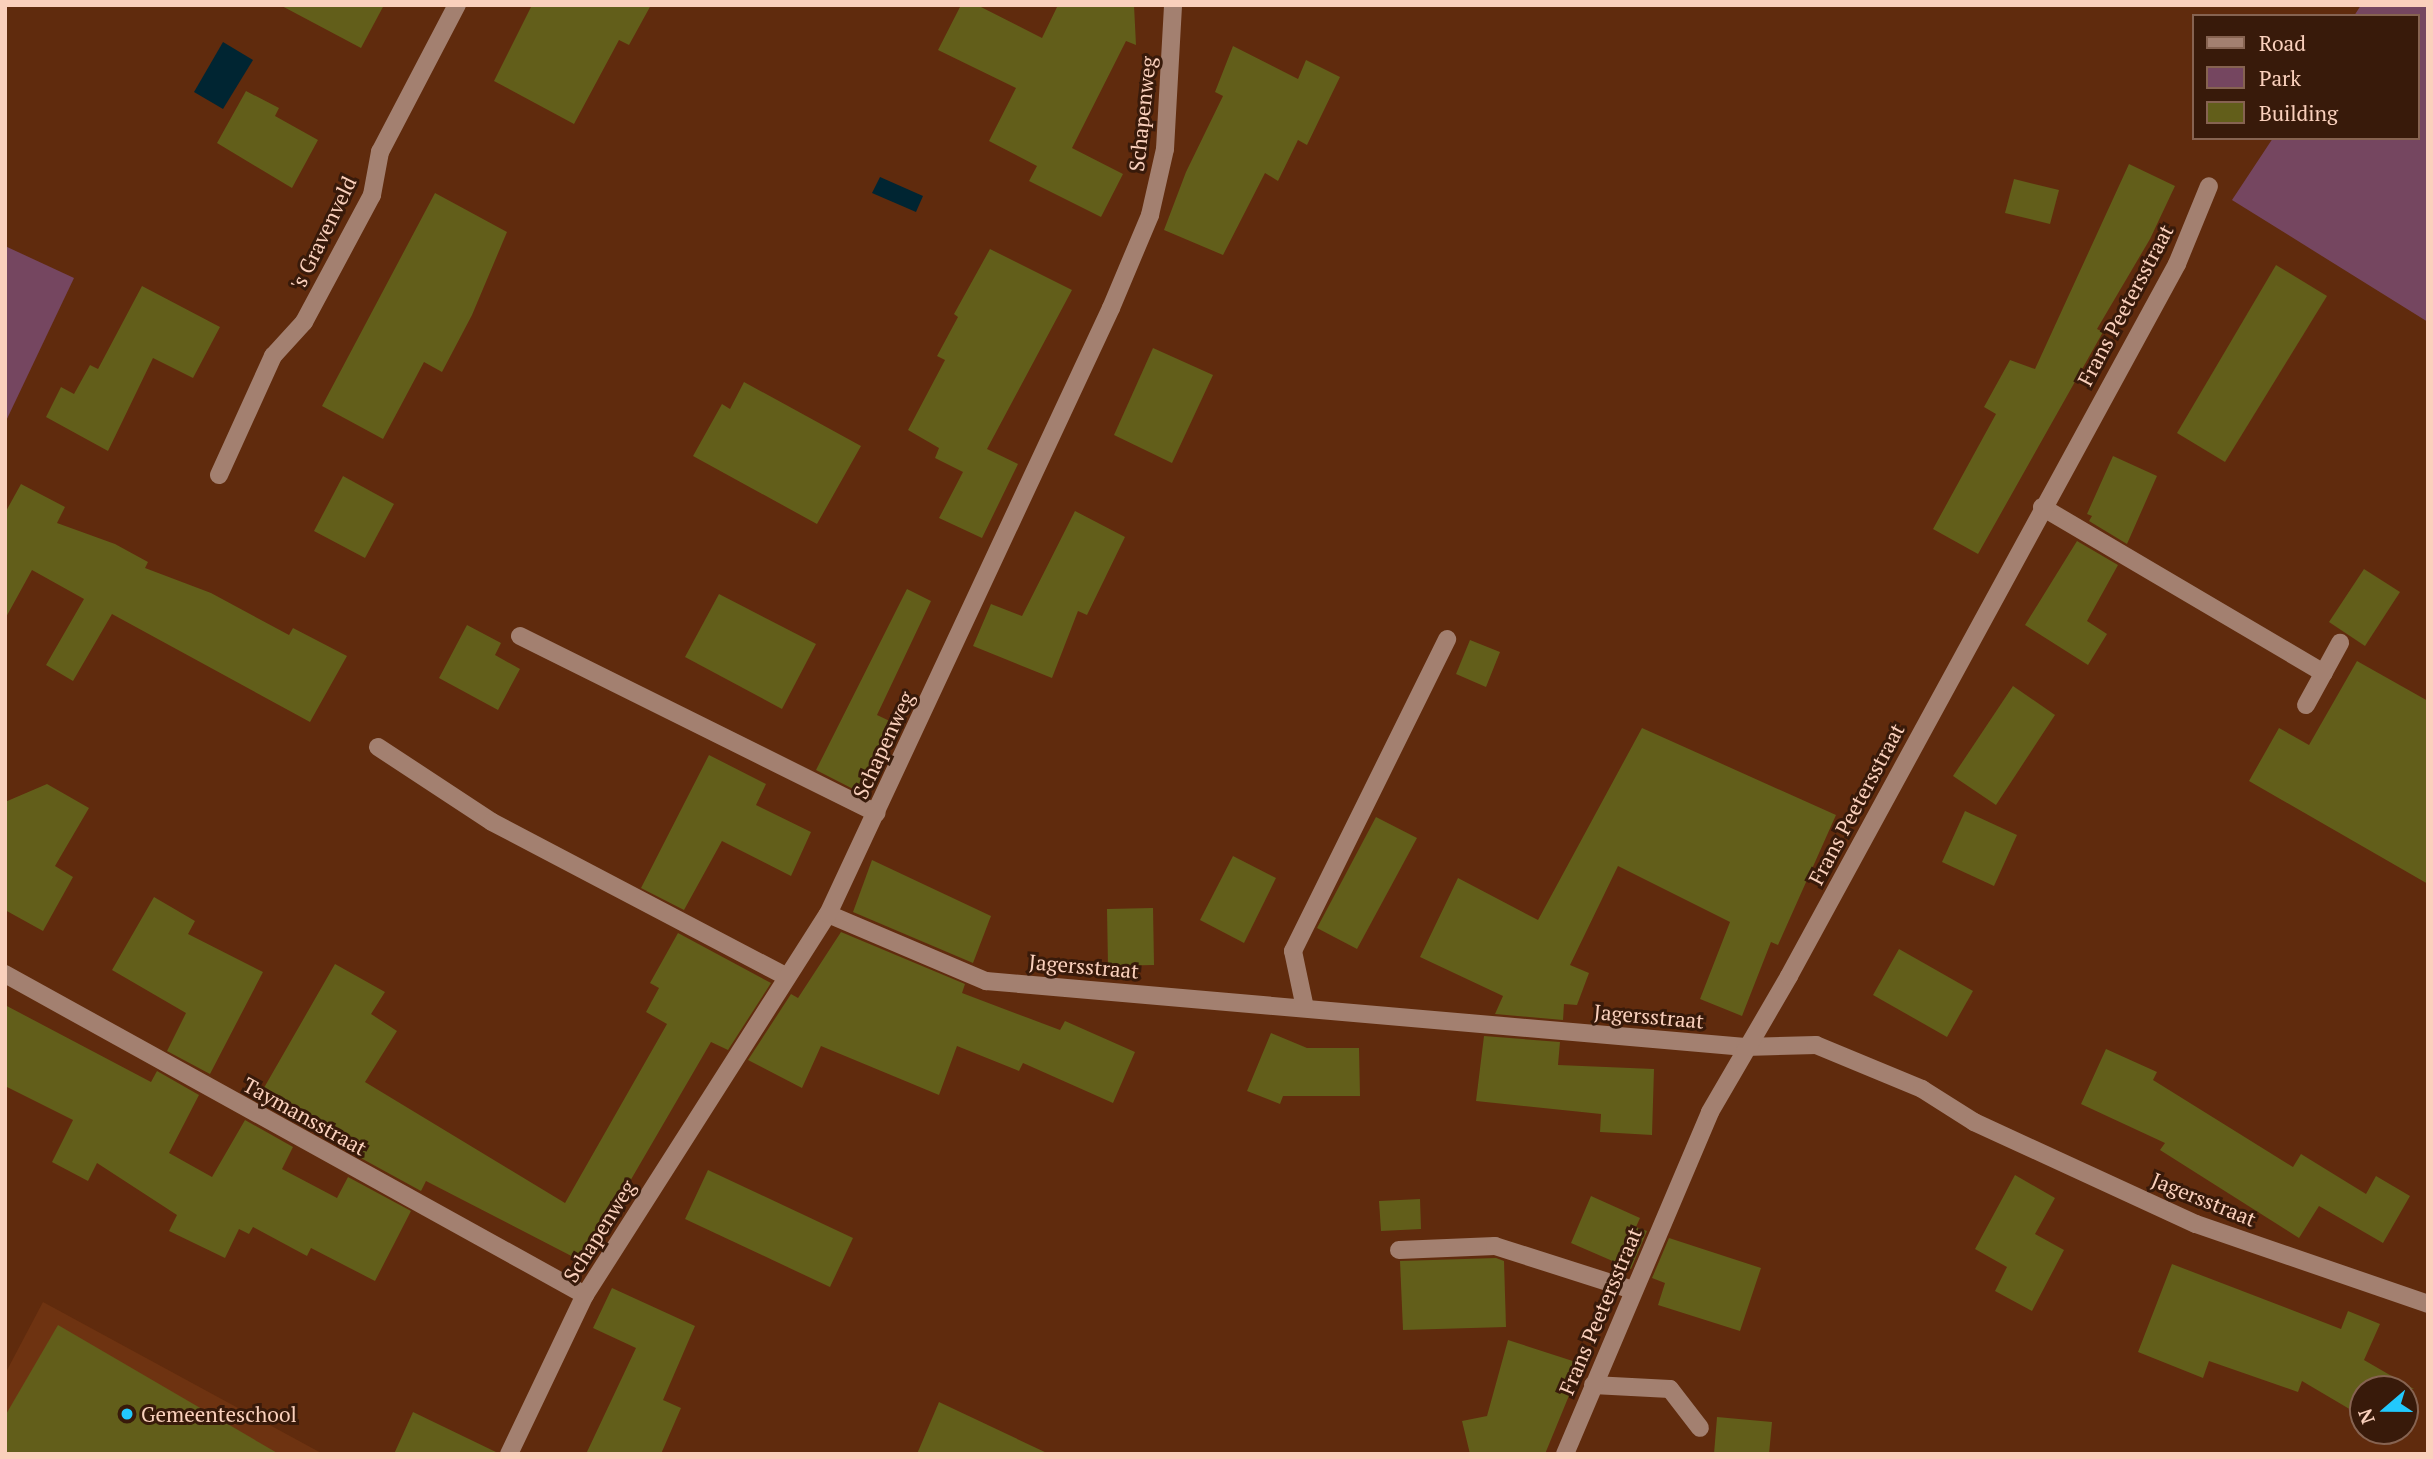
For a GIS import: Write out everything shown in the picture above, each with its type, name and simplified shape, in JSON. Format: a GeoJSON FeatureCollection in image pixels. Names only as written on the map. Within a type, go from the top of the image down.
{"type":"FeatureCollection","features":[{"type":"Feature","properties":{"kind":"street","name":"'s Gravenveld"},"geometry":{"type":"LineString","coordinates":[[219,475],[273,356],[304,322],[372,195],[380,152],[457,5]]}},
{"type":"Feature","properties":{"kind":"street","name":"Schapenweg"},"geometry":{"type":"LineString","coordinates":[[509,1454],[585,1295],[828,914],[876,813],[1150,215],[1165,149],[1173,5]]}},
{"type":"Feature","properties":{"kind":"street","name":"Frans Peetersstraat"},"geometry":{"type":"LineString","coordinates":[[1565,1454],[1710,1112],[1745,1047],[1789,976],[2042,507],[2177,264],[2209,186]]}},
{"type":"Feature","properties":{"kind":"street"},"geometry":{"type":"LineString","coordinates":[[2042,507],[2324,673]]}},
{"type":"Feature","properties":{"kind":"street"},"geometry":{"type":"LineString","coordinates":[[520,636],[876,813]]}},
{"type":"Feature","properties":{"kind":"street"},"geometry":{"type":"LineString","coordinates":[[1305,1008],[1293,951],[1447,639]]}},
{"type":"Feature","properties":{"kind":"street"},"geometry":{"type":"LineString","coordinates":[[2306,705],[2340,643]]}},
{"type":"Feature","properties":{"kind":"street"},"geometry":{"type":"LineString","coordinates":[[378,747],[492,822],[787,977]]}},
{"type":"Feature","properties":{"kind":"street","name":"Jagersstraat"},"geometry":{"type":"LineString","coordinates":[[828,914],[986,981],[1745,1047],[1816,1045],[1922,1089],[1974,1122],[2196,1224],[2428,1304]]}},
{"type":"Feature","properties":{"kind":"street","name":"Taymansstraat"},"geometry":{"type":"LineString","coordinates":[[5,974],[585,1295]]}},
{"type":"Feature","properties":{"kind":"street"},"geometry":{"type":"LineString","coordinates":[[1399,1250],[1495,1246],[1633,1290]]}},
{"type":"Feature","properties":{"kind":"street"},"geometry":{"type":"LineString","coordinates":[[1593,1385],[1670,1389],[1700,1427]]}},
{"type":"Feature","properties":{"kind":"shaded area","name":"Gemeenteschool"},"geometry":{"type":"Polygon","coordinates":[[[43,1302],[323,1454],[5,1454],[5,1374],[43,1302]]]}},
{"type":"Feature","properties":{"kind":"green space"},"geometry":{"type":"Polygon","coordinates":[[[2361,5],[2428,5],[2428,322],[2232,200],[2272,140],[2419,140],[2419,14],[2355,14],[2361,5]]]}},
{"type":"Feature","properties":{"kind":"green space"},"geometry":{"type":"Polygon","coordinates":[[[5,246],[74,278],[5,423],[5,246]]]}},
{"type":"Feature","properties":{"kind":"water"},"geometry":{"type":"Polygon","coordinates":[[[223,42],[253,60],[223,109],[194,92],[223,42]]]}},
{"type":"Feature","properties":{"kind":"water"},"geometry":{"type":"Polygon","coordinates":[[[880,177],[923,196],[916,212],[872,193],[880,177]]]}},
{"type":"Feature","properties":{"kind":"building"},"geometry":{"type":"Polygon","coordinates":[[[280,5],[384,5],[361,48],[280,5]]]}},
{"type":"Feature","properties":{"kind":"building"},"geometry":{"type":"Polygon","coordinates":[[[532,5],[651,5],[629,45],[619,40],[574,124],[494,81],[532,5]]]}},
{"type":"Feature","properties":{"kind":"building"},"geometry":{"type":"Polygon","coordinates":[[[961,5],[977,5],[1042,38],[1058,5],[1134,5],[1136,45],[1126,41],[1072,148],[1123,174],[1101,217],[1029,181],[1037,166],[989,141],[1016,88],[938,50],[961,5]]]}},
{"type":"Feature","properties":{"kind":"building"},"geometry":{"type":"Polygon","coordinates":[[[1233,46],[1298,79],[1306,60],[1340,77],[1307,145],[1298,140],[1278,181],[1265,173],[1223,255],[1164,230],[1186,172],[1223,96],[1215,92],[1233,46]]]}},
{"type":"Feature","properties":{"kind":"building"},"geometry":{"type":"Polygon","coordinates":[[[246,91],[279,108],[275,116],[318,140],[292,188],[217,143],[246,91]]]}},
{"type":"Feature","properties":{"kind":"building"},"geometry":{"type":"Polygon","coordinates":[[[2129,164],[2175,186],[2150,239],[2097,329],[2103,332],[1978,554],[1933,529],[1996,414],[1984,407],[2010,360],[2035,369],[2129,164]]]}},
{"type":"Feature","properties":{"kind":"building"},"geometry":{"type":"Polygon","coordinates":[[[2014,179],[2059,190],[2050,224],[2005,213],[2014,179]]]}},
{"type":"Feature","properties":{"kind":"building"},"geometry":{"type":"Polygon","coordinates":[[[435,193],[507,232],[472,315],[442,372],[424,362],[383,439],[322,406],[435,193]]]}},
{"type":"Feature","properties":{"kind":"building"},"geometry":{"type":"Polygon","coordinates":[[[990,249],[1072,290],[987,449],[1018,464],[982,538],[939,518],[963,472],[935,458],[939,448],[908,430],[945,360],[937,356],[958,317],[954,314],[990,249]]]}},
{"type":"Feature","properties":{"kind":"building"},"geometry":{"type":"Polygon","coordinates":[[[2276,265],[2327,296],[2225,462],[2177,433],[2276,265]]]}},
{"type":"Feature","properties":{"kind":"building"},"geometry":{"type":"Polygon","coordinates":[[[142,286],[220,327],[193,378],[153,358],[108,451],[46,417],[61,387],[74,394],[90,365],[98,369],[142,286]]]}},
{"type":"Feature","properties":{"kind":"building"},"geometry":{"type":"Polygon","coordinates":[[[1153,348],[1213,375],[1172,463],[1114,435],[1153,348]]]}},
{"type":"Feature","properties":{"kind":"building"},"geometry":{"type":"Polygon","coordinates":[[[744,382],[861,446],[817,524],[693,456],[722,404],[730,409],[744,382]]]}},
{"type":"Feature","properties":{"kind":"building"},"geometry":{"type":"Polygon","coordinates":[[[2113,456],[2157,476],[2127,544],[2089,521],[2092,516],[2087,514],[2113,456]]]}},
{"type":"Feature","properties":{"kind":"building"},"geometry":{"type":"Polygon","coordinates":[[[343,476],[394,504],[365,558],[314,531],[343,476]]]}},
{"type":"Feature","properties":{"kind":"building"},"geometry":{"type":"Polygon","coordinates":[[[21,484],[65,507],[57,523],[115,544],[148,562],[145,568],[211,593],[289,635],[293,628],[347,656],[310,722],[112,614],[73,681],[46,665],[84,599],[32,570],[5,619],[5,513],[21,484]]]}},
{"type":"Feature","properties":{"kind":"building"},"geometry":{"type":"Polygon","coordinates":[[[1075,511],[1125,537],[1087,615],[1078,611],[1052,678],[973,646],[991,604],[1022,616],[1075,511]]]}},
{"type":"Feature","properties":{"kind":"building"},"geometry":{"type":"Polygon","coordinates":[[[2077,541],[2118,565],[2087,621],[2107,634],[2088,665],[2025,625],[2077,541]]]}},
{"type":"Feature","properties":{"kind":"building"},"geometry":{"type":"Polygon","coordinates":[[[2364,569],[2400,592],[2365,646],[2329,622],[2364,569]]]}},
{"type":"Feature","properties":{"kind":"building"},"geometry":{"type":"Polygon","coordinates":[[[907,589],[931,601],[877,715],[896,724],[861,793],[816,770],[907,589]]]}},
{"type":"Feature","properties":{"kind":"building"},"geometry":{"type":"Polygon","coordinates":[[[719,594],[816,644],[782,709],[685,657],[719,594]]]}},
{"type":"Feature","properties":{"kind":"building"},"geometry":{"type":"Polygon","coordinates":[[[467,625],[501,643],[495,655],[520,669],[498,710],[439,678],[467,625]]]}},
{"type":"Feature","properties":{"kind":"building"},"geometry":{"type":"Polygon","coordinates":[[[1470,640],[1500,652],[1486,687],[1456,674],[1470,640]]]}},
{"type":"Feature","properties":{"kind":"building"},"geometry":{"type":"Polygon","coordinates":[[[2357,661],[2428,701],[2428,884],[2249,781],[2279,728],[2309,745],[2357,661]]]}},
{"type":"Feature","properties":{"kind":"building"},"geometry":{"type":"Polygon","coordinates":[[[2013,686],[2055,715],[1996,805],[1953,776],[2013,686]]]}},
{"type":"Feature","properties":{"kind":"building"},"geometry":{"type":"Polygon","coordinates":[[[1642,728],[1836,815],[1778,945],[1771,942],[1742,1016],[1700,999],[1730,922],[1618,866],[1570,965],[1589,973],[1577,1005],[1564,1004],[1563,1020],[1495,1014],[1503,996],[1420,957],[1458,878],[1538,920],[1642,728]]]}},
{"type":"Feature","properties":{"kind":"building"},"geometry":{"type":"Polygon","coordinates":[[[709,755],[766,784],[756,805],[811,832],[791,876],[722,841],[684,910],[641,888],[709,755]]]}},
{"type":"Feature","properties":{"kind":"building"},"geometry":{"type":"Polygon","coordinates":[[[47,784],[89,808],[55,866],[73,877],[43,931],[5,910],[5,802],[47,784]]]}},
{"type":"Feature","properties":{"kind":"building"},"geometry":{"type":"Polygon","coordinates":[[[1965,811],[2017,835],[1994,886],[1942,862],[1965,811]]]}},
{"type":"Feature","properties":{"kind":"building"},"geometry":{"type":"Polygon","coordinates":[[[1376,817],[1417,838],[1357,949],[1317,928],[1376,817]]]}},
{"type":"Feature","properties":{"kind":"building"},"geometry":{"type":"Polygon","coordinates":[[[1233,856],[1276,878],[1244,943],[1200,920],[1233,856]]]}},
{"type":"Feature","properties":{"kind":"building"},"geometry":{"type":"Polygon","coordinates":[[[872,860],[991,916],[973,963],[853,912],[872,860]]]}},
{"type":"Feature","properties":{"kind":"building"},"geometry":{"type":"Polygon","coordinates":[[[154,897],[195,921],[188,934],[263,972],[210,1074],[167,1051],[186,1013],[112,970],[154,897]]]}},
{"type":"Feature","properties":{"kind":"building"},"geometry":{"type":"Polygon","coordinates":[[[1153,908],[1154,965],[1108,966],[1107,909],[1153,908]]]}},
{"type":"Feature","properties":{"kind":"building"},"geometry":{"type":"Polygon","coordinates":[[[841,932],[965,984],[962,993],[1060,1030],[1065,1021],[1135,1052],[1113,1103],[1023,1063],[1019,1071],[957,1046],[939,1095],[821,1046],[802,1088],[748,1060],[791,994],[798,998],[841,932]]]}},
{"type":"Feature","properties":{"kind":"building"},"geometry":{"type":"Polygon","coordinates":[[[678,933],[771,983],[728,1050],[711,1042],[583,1262],[426,1181],[421,1191],[359,1157],[364,1148],[309,1115],[304,1126],[257,1100],[335,964],[385,992],[371,1014],[397,1031],[365,1082],[565,1203],[667,1024],[646,1012],[659,988],[650,983],[678,933]]]}},
{"type":"Feature","properties":{"kind":"building"},"geometry":{"type":"Polygon","coordinates":[[[1899,949],[1973,991],[1947,1037],[1873,995],[1899,949]]]}},
{"type":"Feature","properties":{"kind":"building"},"geometry":{"type":"Polygon","coordinates":[[[5,1005],[151,1082],[157,1071],[199,1095],[169,1153],[212,1177],[245,1120],[293,1147],[282,1169],[337,1198],[348,1177],[411,1211],[375,1281],[311,1248],[307,1256],[253,1227],[249,1234],[239,1229],[225,1258],[169,1231],[177,1215],[97,1163],[88,1181],[52,1162],[73,1120],[5,1086],[5,1005]]]}},
{"type":"Feature","properties":{"kind":"building"},"geometry":{"type":"Polygon","coordinates":[[[1271,1033],[1307,1048],[1359,1048],[1360,1096],[1283,1096],[1280,1104],[1247,1091],[1271,1033]]]}},
{"type":"Feature","properties":{"kind":"building"},"geometry":{"type":"Polygon","coordinates":[[[1484,1036],[1560,1042],[1558,1065],[1654,1069],[1652,1135],[1600,1132],[1601,1114],[1476,1101],[1484,1036]]]}},
{"type":"Feature","properties":{"kind":"building"},"geometry":{"type":"Polygon","coordinates":[[[2106,1049],[2157,1072],[2153,1080],[2293,1167],[2301,1154],[2366,1194],[2376,1176],[2410,1196],[2383,1243],[2319,1206],[2299,1238],[2160,1150],[2165,1143],[2081,1104],[2106,1049]]]}},
{"type":"Feature","properties":{"kind":"building"},"geometry":{"type":"Polygon","coordinates":[[[708,1170],[853,1238],[830,1287],[685,1219],[708,1170]]]}},
{"type":"Feature","properties":{"kind":"building"},"geometry":{"type":"Polygon","coordinates":[[[2015,1175],[2055,1198],[2035,1234],[2064,1250],[2032,1311],[1995,1291],[2007,1267],[1975,1249],[2015,1175]]]}},
{"type":"Feature","properties":{"kind":"building"},"geometry":{"type":"Polygon","coordinates":[[[1591,1196],[1640,1218],[1636,1227],[1647,1231],[1631,1269],[1571,1243],[1591,1196]]]}},
{"type":"Feature","properties":{"kind":"building"},"geometry":{"type":"Polygon","coordinates":[[[1420,1199],[1421,1229],[1381,1231],[1379,1201],[1420,1199]]]}},
{"type":"Feature","properties":{"kind":"building"},"geometry":{"type":"Polygon","coordinates":[[[1669,1238],[1761,1268],[1740,1331],[1658,1305],[1665,1283],[1652,1278],[1669,1238]]]}},
{"type":"Feature","properties":{"kind":"building"},"geometry":{"type":"Polygon","coordinates":[[[1496,1258],[1504,1261],[1506,1327],[1403,1330],[1400,1261],[1496,1258]]]}},
{"type":"Feature","properties":{"kind":"building"},"geometry":{"type":"Polygon","coordinates":[[[2172,1264],[2341,1329],[2348,1311],[2380,1324],[2364,1360],[2390,1375],[2349,1375],[2349,1409],[2302,1381],[2298,1392],[2209,1361],[2203,1378],[2138,1352],[2172,1264]]]}},
{"type":"Feature","properties":{"kind":"building"},"geometry":{"type":"Polygon","coordinates":[[[612,1288],[695,1326],[663,1400],[681,1408],[661,1454],[586,1454],[636,1348],[593,1328],[612,1288]]]}},
{"type":"Feature","properties":{"kind":"building","name":"Gemeenteschool"},"geometry":{"type":"Polygon","coordinates":[[[58,1325],[279,1454],[5,1454],[5,1416],[58,1325]]]}},
{"type":"Feature","properties":{"kind":"building"},"geometry":{"type":"Polygon","coordinates":[[[1508,1340],[1582,1364],[1545,1454],[1470,1454],[1462,1421],[1487,1416],[1508,1340]]]}},
{"type":"Feature","properties":{"kind":"building"},"geometry":{"type":"Polygon","coordinates":[[[939,1402],[1049,1454],[917,1454],[939,1402]]]}},
{"type":"Feature","properties":{"kind":"building"},"geometry":{"type":"Polygon","coordinates":[[[413,1412],[498,1453],[498,1454],[394,1454],[413,1412]]]}},
{"type":"Feature","properties":{"kind":"building"},"geometry":{"type":"Polygon","coordinates":[[[1717,1417],[1772,1422],[1769,1454],[1714,1454],[1717,1417]]]}},
{"type":"Feature","properties":{"kind":"place","name":"Gemeenteschool"},"geometry":{"type":"Point","coordinates":[127,1414]}}]}
